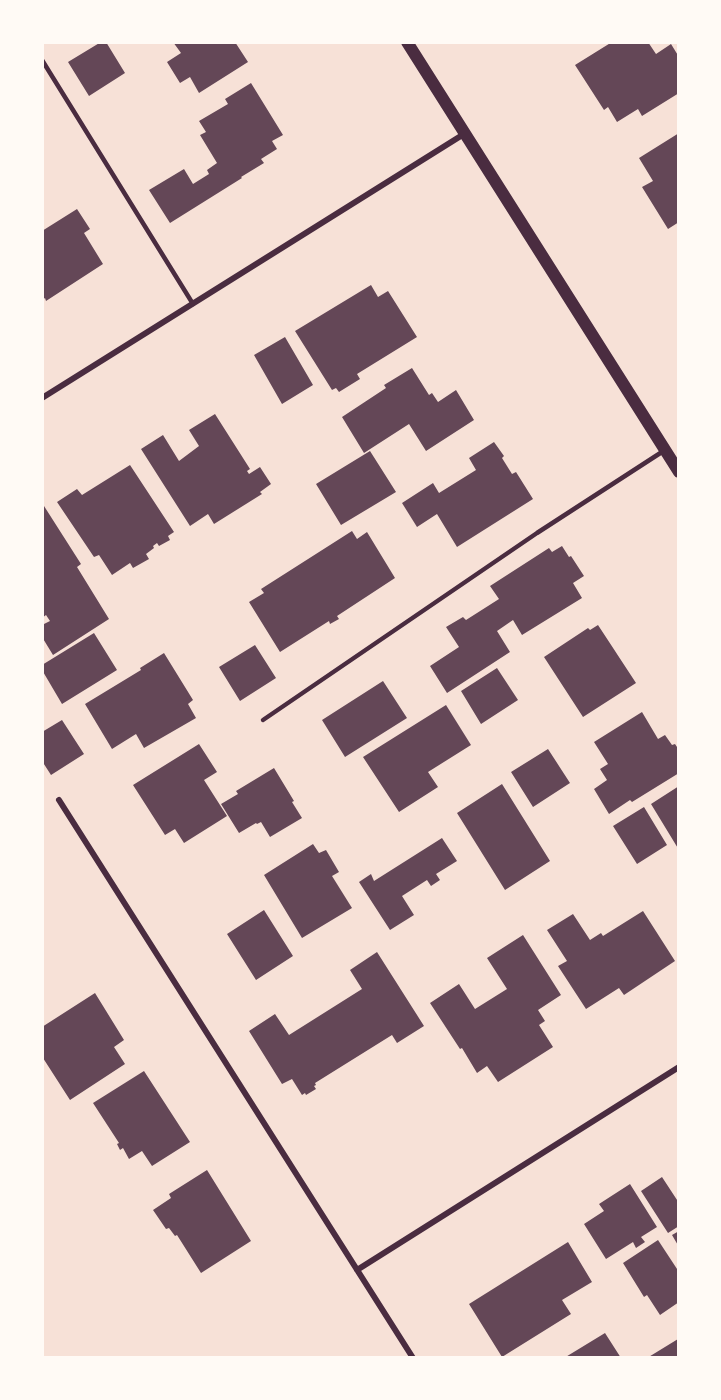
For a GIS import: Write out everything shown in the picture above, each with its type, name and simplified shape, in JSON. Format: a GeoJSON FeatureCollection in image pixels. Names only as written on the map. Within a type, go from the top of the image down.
{"type":"FeatureCollection","features":[{"type":"Feature","properties":{"kind":"main road"},"geometry":{"type":"LineString","coordinates":[[407,42],[679,472]]}},
{"type":"Feature","properties":{"kind":"street"},"geometry":{"type":"LineString","coordinates":[[42,398],[465,133]]}},
{"type":"Feature","properties":{"kind":"street"},"geometry":{"type":"LineString","coordinates":[[59,800],[414,1358]]}},
{"type":"Feature","properties":{"kind":"street"},"geometry":{"type":"LineString","coordinates":[[357,1270],[679,1067]]}},
{"type":"Feature","properties":{"kind":"lane"},"geometry":{"type":"LineString","coordinates":[[42,60],[193,304]]}},
{"type":"Feature","properties":{"kind":"lane"},"geometry":{"type":"LineString","coordinates":[[263,720],[537,533],[665,450]]}},
{"type":"Feature","properties":{"kind":"building"},"geometry":{"type":"Polygon","coordinates":[[[101,42],[106,42],[125,73],[89,96],[68,62],[101,42]]]}},
{"type":"Feature","properties":{"kind":"building"},"geometry":{"type":"Polygon","coordinates":[[[173,42],[235,42],[248,62],[199,93],[190,77],[180,83],[167,62],[181,53],[173,42]]]}},
{"type":"Feature","properties":{"kind":"building"},"geometry":{"type":"Polygon","coordinates":[[[612,42],[648,42],[656,54],[671,44],[679,57],[679,93],[642,116],[638,109],[617,122],[608,107],[604,110],[575,65],[612,42]]]}},
{"type":"Feature","properties":{"kind":"building"},"geometry":{"type":"Polygon","coordinates":[[[251,83],[283,135],[272,141],[277,149],[261,159],[264,163],[170,223],[149,190],[184,169],[193,184],[209,174],[207,170],[217,163],[200,135],[206,132],[199,121],[228,104],[225,99],[251,83]]]}},
{"type":"Feature","properties":{"kind":"building"},"geometry":{"type":"Polygon","coordinates":[[[679,133],[679,222],[668,229],[642,187],[653,181],[639,158],[679,133]]]}},
{"type":"Feature","properties":{"kind":"building"},"geometry":{"type":"Polygon","coordinates":[[[77,209],[90,229],[84,233],[103,264],[46,301],[45,298],[42,300],[42,231],[77,209]]]}},
{"type":"Feature","properties":{"kind":"building"},"geometry":{"type":"Polygon","coordinates":[[[371,285],[378,297],[388,291],[417,337],[357,374],[360,379],[339,392],[336,388],[332,390],[295,331],[371,285]]]}},
{"type":"Feature","properties":{"kind":"building"},"geometry":{"type":"Polygon","coordinates":[[[285,337],[313,385],[282,404],[254,355],[285,337]]]}},
{"type":"Feature","properties":{"kind":"building"},"geometry":{"type":"Polygon","coordinates":[[[412,368],[429,395],[432,393],[438,402],[456,390],[474,420],[426,451],[409,424],[364,453],[342,417],[386,388],[384,385],[412,368]]]}},
{"type":"Feature","properties":{"kind":"building"},"geometry":{"type":"Polygon","coordinates":[[[215,414],[250,469],[247,471],[249,474],[260,467],[271,484],[260,492],[262,494],[214,524],[208,514],[190,526],[141,449],[163,435],[179,461],[199,446],[189,430],[215,414]]]}},
{"type":"Feature","properties":{"kind":"building"},"geometry":{"type":"Polygon","coordinates":[[[494,442],[504,456],[502,458],[512,474],[516,472],[533,499],[457,547],[437,514],[417,527],[402,503],[433,483],[439,493],[476,470],[469,458],[494,442]]]}},
{"type":"Feature","properties":{"kind":"building"},"geometry":{"type":"Polygon","coordinates":[[[370,451],[396,492],[341,525],[316,484],[370,451]]]}},
{"type":"Feature","properties":{"kind":"building"},"geometry":{"type":"Polygon","coordinates":[[[130,465],[174,532],[168,536],[170,540],[159,546],[157,543],[153,546],[154,548],[146,554],[149,559],[133,568],[130,563],[112,575],[99,555],[94,557],[57,502],[77,489],[82,495],[130,465]]]}},
{"type":"Feature","properties":{"kind":"building"},"geometry":{"type":"Polygon","coordinates":[[[44,506],[81,564],[77,567],[109,619],[53,655],[42,637],[42,625],[50,621],[46,615],[42,618],[42,507],[44,506]]]}},
{"type":"Feature","properties":{"kind":"building"},"geometry":{"type":"Polygon","coordinates":[[[352,531],[357,539],[367,532],[395,578],[337,616],[339,619],[330,624],[329,621],[280,652],[249,602],[264,593],[261,589],[352,531]]]}},
{"type":"Feature","properties":{"kind":"building"},"geometry":{"type":"Polygon","coordinates":[[[562,546],[584,576],[573,583],[582,598],[522,635],[513,620],[497,631],[510,652],[447,693],[430,666],[459,647],[446,627],[463,617],[466,620],[499,599],[490,586],[549,548],[552,552],[562,546]]]}},
{"type":"Feature","properties":{"kind":"building"},"geometry":{"type":"Polygon","coordinates":[[[598,625],[636,683],[583,717],[544,657],[588,628],[590,630],[598,625]]]}},
{"type":"Feature","properties":{"kind":"building"},"geometry":{"type":"Polygon","coordinates":[[[94,633],[117,670],[62,704],[42,670],[42,665],[94,633]]]}},
{"type":"Feature","properties":{"kind":"building"},"geometry":{"type":"Polygon","coordinates":[[[255,645],[276,678],[240,701],[219,667],[255,645]]]}},
{"type":"Feature","properties":{"kind":"building"},"geometry":{"type":"Polygon","coordinates":[[[164,653],[193,700],[188,704],[196,718],[144,748],[136,734],[112,749],[85,704],[141,670],[140,668],[164,653]]]}},
{"type":"Feature","properties":{"kind":"building"},"geometry":{"type":"Polygon","coordinates":[[[497,668],[518,700],[481,724],[461,691],[497,668]]]}},
{"type":"Feature","properties":{"kind":"building"},"geometry":{"type":"Polygon","coordinates":[[[383,681],[407,718],[345,757],[322,720],[383,681]]]}},
{"type":"Feature","properties":{"kind":"building"},"geometry":{"type":"Polygon","coordinates":[[[446,705],[471,745],[428,772],[438,787],[399,812],[363,757],[446,705]]]}},
{"type":"Feature","properties":{"kind":"building"},"geometry":{"type":"Polygon","coordinates":[[[642,712],[658,739],[665,735],[679,750],[679,773],[609,814],[594,789],[607,780],[600,769],[608,764],[594,742],[642,712]]]}},
{"type":"Feature","properties":{"kind":"building"},"geometry":{"type":"Polygon","coordinates":[[[62,720],[84,754],[51,775],[42,761],[42,732],[62,720]]]}},
{"type":"Feature","properties":{"kind":"building"},"geometry":{"type":"Polygon","coordinates":[[[199,744],[217,772],[204,780],[227,816],[184,843],[175,829],[165,835],[133,785],[199,744]]]}},
{"type":"Feature","properties":{"kind":"building"},"geometry":{"type":"Polygon","coordinates":[[[548,749],[570,783],[533,807],[511,772],[548,749]]]}},
{"type":"Feature","properties":{"kind":"building"},"geometry":{"type":"Polygon","coordinates":[[[274,768],[302,818],[270,837],[261,822],[239,833],[221,804],[238,794],[236,791],[274,768]]]}},
{"type":"Feature","properties":{"kind":"building"},"geometry":{"type":"Polygon","coordinates":[[[502,784],[550,861],[505,890],[457,813],[502,784]]]}},
{"type":"Feature","properties":{"kind":"building"},"geometry":{"type":"Polygon","coordinates":[[[679,786],[679,850],[651,804],[679,786]]]}},
{"type":"Feature","properties":{"kind":"building"},"geometry":{"type":"Polygon","coordinates":[[[644,807],[667,845],[637,864],[613,826],[644,807]]]}},
{"type":"Feature","properties":{"kind":"building"},"geometry":{"type":"Polygon","coordinates":[[[442,838],[457,861],[436,874],[440,880],[431,886],[427,880],[402,896],[414,915],[390,930],[359,882],[371,874],[374,881],[442,838]]]}},
{"type":"Feature","properties":{"kind":"building"},"geometry":{"type":"Polygon","coordinates":[[[313,844],[319,853],[326,850],[339,872],[332,876],[352,908],[302,938],[264,875],[313,844]]]}},
{"type":"Feature","properties":{"kind":"building"},"geometry":{"type":"Polygon","coordinates":[[[264,910],[293,956],[256,980],[227,934],[264,910]]]}},
{"type":"Feature","properties":{"kind":"building"},"geometry":{"type":"Polygon","coordinates":[[[643,911],[675,961],[624,995],[619,988],[586,1009],[558,966],[567,961],[547,930],[573,914],[590,940],[601,933],[603,936],[643,911]]]}},
{"type":"Feature","properties":{"kind":"building"},"geometry":{"type":"Polygon","coordinates":[[[523,935],[561,995],[538,1010],[545,1021],[539,1025],[553,1047],[498,1082],[487,1066],[477,1073],[430,1003],[459,984],[475,1009],[507,989],[487,958],[523,935]]]}},
{"type":"Feature","properties":{"kind":"building"},"geometry":{"type":"Polygon","coordinates":[[[377,952],[424,1026],[397,1043],[392,1035],[315,1083],[316,1089],[306,1095],[305,1093],[302,1095],[292,1079],[282,1084],[249,1031],[275,1014],[289,1035],[362,989],[350,970],[377,952]]]}},
{"type":"Feature","properties":{"kind":"building"},"geometry":{"type":"Polygon","coordinates":[[[95,993],[124,1040],[114,1047],[125,1064],[70,1100],[42,1059],[42,1027],[95,993]]]}},
{"type":"Feature","properties":{"kind":"building"},"geometry":{"type":"Polygon","coordinates":[[[144,1071],[190,1142],[152,1166],[142,1151],[129,1159],[123,1148],[120,1150],[117,1144],[119,1143],[93,1103],[144,1071]]]}},
{"type":"Feature","properties":{"kind":"building"},"geometry":{"type":"Polygon","coordinates":[[[207,1170],[251,1241],[201,1273],[177,1235],[175,1236],[169,1228],[166,1229],[153,1210],[171,1198],[169,1194],[207,1170]]]}},
{"type":"Feature","properties":{"kind":"building"},"geometry":{"type":"Polygon","coordinates":[[[662,1177],[679,1203],[679,1226],[668,1233],[641,1191],[662,1177]]]}},
{"type":"Feature","properties":{"kind":"building"},"geometry":{"type":"Polygon","coordinates":[[[630,1184],[657,1227],[641,1237],[645,1242],[636,1248],[633,1242],[606,1259],[584,1224],[604,1211],[599,1204],[630,1184]]]}},
{"type":"Feature","properties":{"kind":"building"},"geometry":{"type":"Polygon","coordinates":[[[679,1231],[679,1247],[672,1235],[679,1231]]]}},
{"type":"Feature","properties":{"kind":"building"},"geometry":{"type":"Polygon","coordinates":[[[658,1240],[679,1272],[679,1302],[660,1315],[647,1295],[644,1297],[623,1263],[658,1240]]]}},
{"type":"Feature","properties":{"kind":"building"},"geometry":{"type":"Polygon","coordinates":[[[568,1242],[592,1282],[562,1300],[571,1314],[502,1357],[469,1304],[568,1242]]]}},
{"type":"Feature","properties":{"kind":"building"},"geometry":{"type":"Polygon","coordinates":[[[605,1333],[621,1358],[564,1358],[605,1333]]]}},
{"type":"Feature","properties":{"kind":"building"},"geometry":{"type":"Polygon","coordinates":[[[678,1339],[679,1358],[647,1358],[678,1339]]]}}]}
